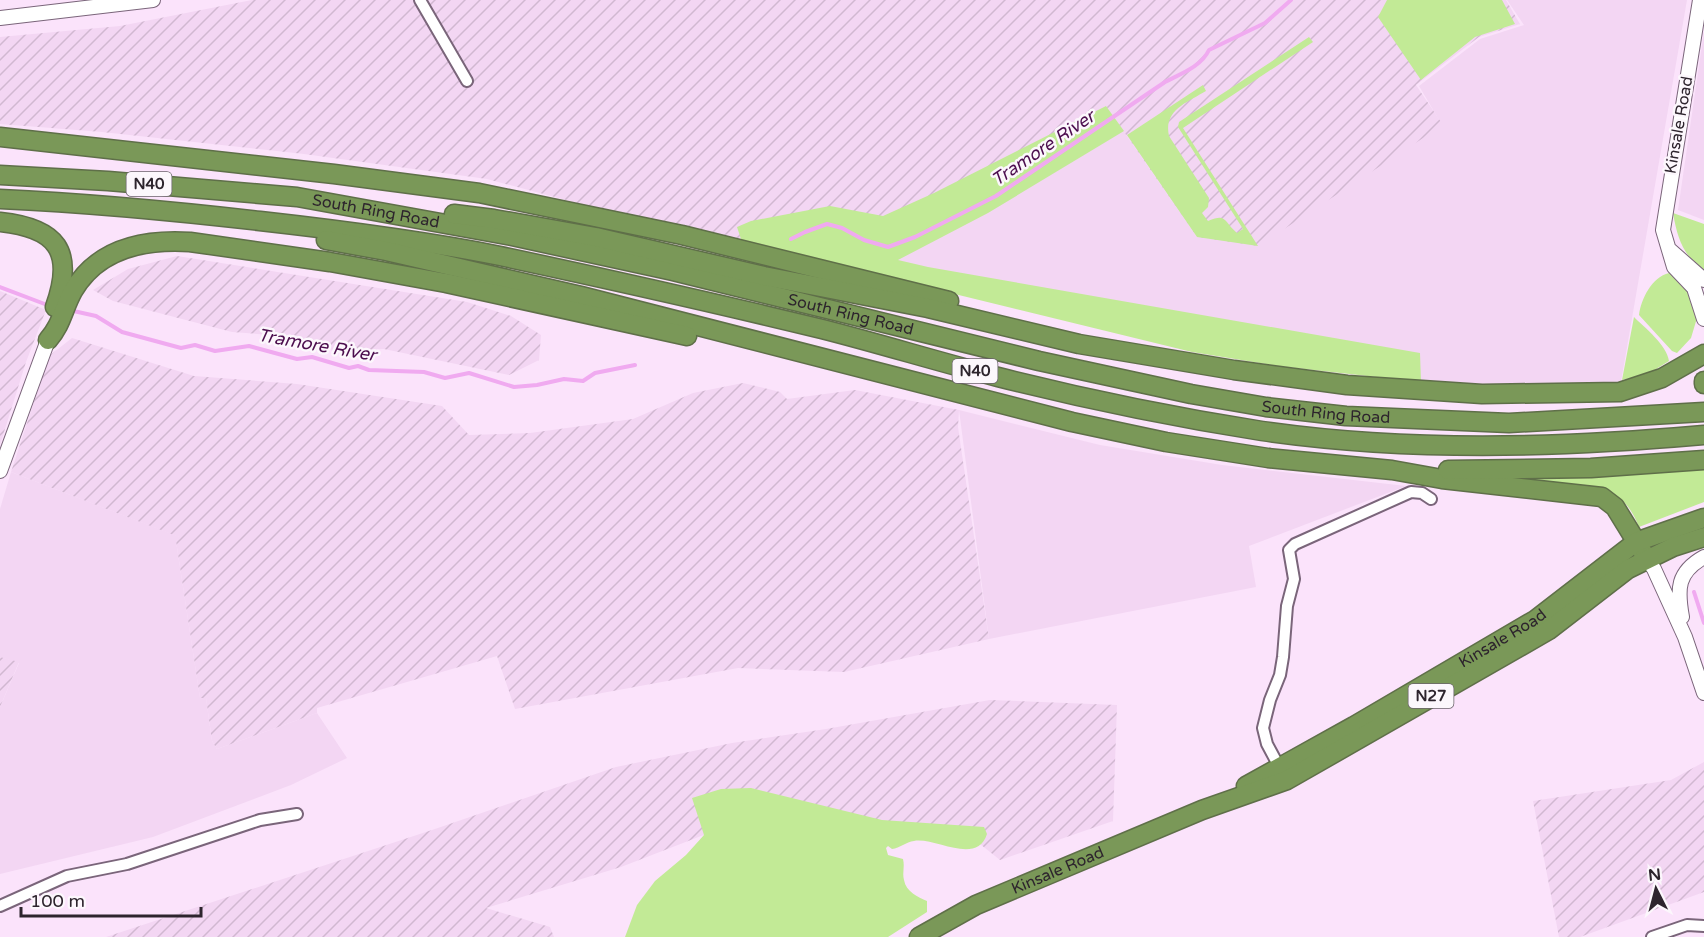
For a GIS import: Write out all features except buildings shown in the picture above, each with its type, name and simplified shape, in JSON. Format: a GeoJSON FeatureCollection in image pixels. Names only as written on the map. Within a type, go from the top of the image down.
{"type":"FeatureCollection","features":[{"type":"Feature","properties":{"kind":"highway"},"geometry":{"type":"LineString","coordinates":[[0,137],[479,193],[580,213],[792,261],[1174,360]]}},
{"type":"Feature","properties":{"kind":"highway","name":"South Ring Road"},"geometry":{"type":"LineString","coordinates":[[0,175],[119,182],[297,197],[513,236],[840,310],[1039,361],[1191,394],[1266,407],[1346,416],[1509,423],[1704,412]]}},
{"type":"Feature","properties":{"kind":"highway"},"geometry":{"type":"LineString","coordinates":[[297,197],[494,219],[596,237],[764,276],[928,308],[1079,344],[1304,380],[1482,394],[1620,392],[1662,378],[1704,354]]}},
{"type":"Feature","properties":{"kind":"highway","name":"South Ring Road"},"geometry":{"type":"LineString","coordinates":[[0,199],[135,207],[390,236],[498,256],[824,330],[996,376],[1127,407],[1264,431],[1352,441],[1501,446],[1588,445],[1704,435]]}},
{"type":"Feature","properties":{"kind":"highway"},"geometry":{"type":"LineString","coordinates":[[135,207],[386,250],[581,296],[1072,422],[1166,442],[1268,458],[1392,470],[1442,479],[1602,497],[1615,507],[1647,559]]}},
{"type":"Feature","properties":{"kind":"highway"},"geometry":{"type":"LineString","coordinates":[[0,222],[37,229],[51,239],[59,251],[64,267],[63,285],[48,326],[48,340]]}},
{"type":"Feature","properties":{"kind":"highway"},"geometry":{"type":"LineString","coordinates":[[282,223],[491,265],[644,300],[768,334],[896,377]]}},
{"type":"Feature","properties":{"kind":"highway"},"geometry":{"type":"LineString","coordinates":[[48,340],[58,329],[72,292],[95,264],[113,252],[134,244],[170,240],[330,262],[446,283],[795,360],[921,383]]}},
{"type":"Feature","properties":{"kind":"highway"},"geometry":{"type":"LineString","coordinates":[[1392,470],[1591,468],[1704,460]]}},
{"type":"Feature","properties":{"kind":"highway","name":"Kinsale Road"},"geometry":{"type":"LineString","coordinates":[[1283,773],[1354,726],[1535,620],[1636,542],[1704,518]]}},
{"type":"Feature","properties":{"kind":"highway","name":"Kinsale Road"},"geometry":{"type":"LineString","coordinates":[[919,937],[976,905],[1202,810],[1283,773],[1549,630],[1606,585],[1647,559],[1673,547],[1704,537]]}},
{"type":"Feature","properties":{"kind":"street"},"geometry":{"type":"LineString","coordinates":[[0,18],[153,0]]}},
{"type":"Feature","properties":{"kind":"street"},"geometry":{"type":"LineString","coordinates":[[420,0],[467,81]]}},
{"type":"Feature","properties":{"kind":"street","name":"Kinsale Road"},"geometry":{"type":"LineString","coordinates":[[1700,0],[1663,222],[1664,235],[1674,267],[1694,288],[1704,319]]}},
{"type":"Feature","properties":{"kind":"street"},"geometry":{"type":"LineString","coordinates":[[1670,250],[1704,280]]}},
{"type":"Feature","properties":{"kind":"street"},"geometry":{"type":"LineString","coordinates":[[0,471],[48,340]]}},
{"type":"Feature","properties":{"kind":"street"},"geometry":{"type":"LineString","coordinates":[[1283,773],[1267,744],[1263,728],[1270,700],[1280,675],[1283,657],[1287,606],[1294,579],[1288,554],[1291,546],[1411,492],[1422,493],[1431,499]]}},
{"type":"Feature","properties":{"kind":"street"},"geometry":{"type":"LineString","coordinates":[[1685,637],[1678,595],[1682,579],[1691,564],[1704,557]]}},
{"type":"Feature","properties":{"kind":"street"},"geometry":{"type":"LineString","coordinates":[[1647,559],[1654,569],[1685,637],[1704,693]]}},
{"type":"Feature","properties":{"kind":"street"},"geometry":{"type":"LineString","coordinates":[[0,906],[67,876],[128,864],[260,820],[297,813]]}},
{"type":"Feature","properties":{"kind":"street"},"geometry":{"type":"LineString","coordinates":[[1652,937],[1687,926],[1704,926]]}},
{"type":"Feature","properties":{"kind":"shaded area"},"geometry":{"type":"Polygon","coordinates":[[[252,0],[1506,0],[1520,24],[1479,37],[1416,85],[1443,125],[1258,246],[1197,237],[1106,106],[830,261],[629,217],[487,179],[304,154],[102,132],[0,124],[0,37],[120,26],[252,0]]]}},
{"type":"Feature","properties":{"kind":"shaded area"},"geometry":{"type":"Polygon","coordinates":[[[1507,0],[1687,0],[1621,382],[1497,385],[1421,382],[830,261],[1106,106],[1197,237],[1442,125],[1419,86],[1480,39],[1524,25],[1507,0]]]}},
{"type":"Feature","properties":{"kind":"shaded area"},"geometry":{"type":"Polygon","coordinates":[[[1704,31],[1704,220],[1678,210],[1704,31]]]}},
{"type":"Feature","properties":{"kind":"shaded area"},"geometry":{"type":"Polygon","coordinates":[[[177,256],[467,302],[511,316],[541,335],[539,360],[509,375],[384,349],[333,351],[297,337],[232,332],[113,301],[93,290],[128,269],[177,256]]]}},
{"type":"Feature","properties":{"kind":"shaded area"},"geometry":{"type":"Polygon","coordinates":[[[0,291],[46,310],[26,362],[0,445],[0,291]]]}},
{"type":"Feature","properties":{"kind":"shaded area"},"geometry":{"type":"Polygon","coordinates":[[[72,338],[194,376],[297,384],[442,406],[469,435],[530,433],[633,419],[693,393],[743,383],[780,392],[787,399],[855,390],[959,410],[958,427],[989,639],[844,672],[738,668],[515,709],[497,656],[317,708],[317,713],[217,749],[212,741],[206,698],[200,698],[176,541],[179,537],[11,472],[49,356],[72,338]]]}},
{"type":"Feature","properties":{"kind":"shaded area"},"geometry":{"type":"Polygon","coordinates":[[[959,410],[1100,445],[1222,465],[1406,486],[1249,546],[1256,587],[989,639],[959,410]]]}},
{"type":"Feature","properties":{"kind":"shaded area"},"geometry":{"type":"Polygon","coordinates":[[[11,472],[180,537],[176,541],[200,698],[206,698],[212,741],[217,749],[317,713],[347,758],[291,785],[153,837],[0,874],[0,707],[19,663],[0,657],[0,509],[11,472]]]}},
{"type":"Feature","properties":{"kind":"shaded area"},"geometry":{"type":"Polygon","coordinates":[[[0,657],[19,662],[0,707],[0,657]]]}},
{"type":"Feature","properties":{"kind":"shaded area"},"geometry":{"type":"Polygon","coordinates":[[[990,700],[1117,705],[1113,821],[1000,860],[970,836],[714,831],[621,867],[486,908],[550,927],[554,937],[106,937],[616,767],[732,743],[990,700]]]}},
{"type":"Feature","properties":{"kind":"shaded area"},"geometry":{"type":"Polygon","coordinates":[[[1704,762],[1704,892],[1580,937],[1559,937],[1533,801],[1671,780],[1704,762]]]}},
{"type":"Feature","properties":{"kind":"green space"},"geometry":{"type":"Polygon","coordinates":[[[1387,0],[1502,0],[1515,24],[1475,37],[1421,80],[1378,17],[1387,0]]]}},
{"type":"Feature","properties":{"kind":"green space"},"geometry":{"type":"Polygon","coordinates":[[[1309,37],[1313,42],[1183,128],[1258,246],[1197,237],[1127,135],[1203,85],[1206,91],[1173,113],[1168,127],[1169,136],[1209,198],[1208,207],[1202,213],[1208,221],[1222,218],[1237,233],[1243,229],[1178,127],[1179,122],[1309,37]]]}},
{"type":"Feature","properties":{"kind":"green space"},"geometry":{"type":"Polygon","coordinates":[[[1106,106],[1124,131],[988,213],[898,260],[1420,353],[1421,382],[1278,366],[1192,352],[742,242],[737,227],[751,221],[830,206],[883,216],[934,193],[1106,106]]]}},
{"type":"Feature","properties":{"kind":"green space"},"geometry":{"type":"Polygon","coordinates":[[[1673,213],[1704,224],[1704,273],[1682,246],[1673,213]]]}},
{"type":"Feature","properties":{"kind":"green space"},"geometry":{"type":"Polygon","coordinates":[[[1669,273],[1674,274],[1689,287],[1697,318],[1691,338],[1677,353],[1672,351],[1639,315],[1648,290],[1657,279],[1669,273]]]}},
{"type":"Feature","properties":{"kind":"green space"},"geometry":{"type":"Polygon","coordinates":[[[1634,317],[1660,343],[1669,361],[1648,374],[1622,380],[1634,317]]]}},
{"type":"Feature","properties":{"kind":"green space"},"geometry":{"type":"Polygon","coordinates":[[[1704,469],[1704,502],[1639,527],[1633,514],[1617,497],[1584,489],[1517,482],[1516,478],[1704,469]]]}},
{"type":"Feature","properties":{"kind":"green space"},"geometry":{"type":"Polygon","coordinates":[[[751,788],[882,820],[984,827],[987,834],[982,843],[974,848],[955,848],[923,841],[911,842],[892,849],[888,846],[886,848],[888,855],[903,859],[903,877],[907,888],[927,901],[927,912],[888,937],[625,937],[637,905],[655,881],[686,855],[704,835],[692,798],[721,789],[751,788]]]}},
{"type":"Feature","properties":{"kind":"waterway","name":"Tramore River"},"geometry":{"type":"LineString","coordinates":[[791,239],[827,224],[842,228],[864,240],[888,247],[915,237],[996,196],[1165,82],[1196,65],[1209,50],[1265,23],[1291,0]]}},
{"type":"Feature","properties":{"kind":"waterway","name":"Tramore River"},"geometry":{"type":"LineString","coordinates":[[0,287],[50,306]]}},
{"type":"Feature","properties":{"kind":"waterway","name":"Tramore River"},"geometry":{"type":"LineString","coordinates":[[69,310],[96,316],[122,332],[181,348],[195,345],[215,351],[249,346],[297,359],[312,357],[349,368],[358,366],[369,370],[424,372],[445,378],[469,373],[514,387],[564,379],[583,381],[595,373],[635,365]]}},
{"type":"Feature","properties":{"kind":"waterway"},"geometry":{"type":"LineString","coordinates":[[1694,592],[1704,623]]}}]}
